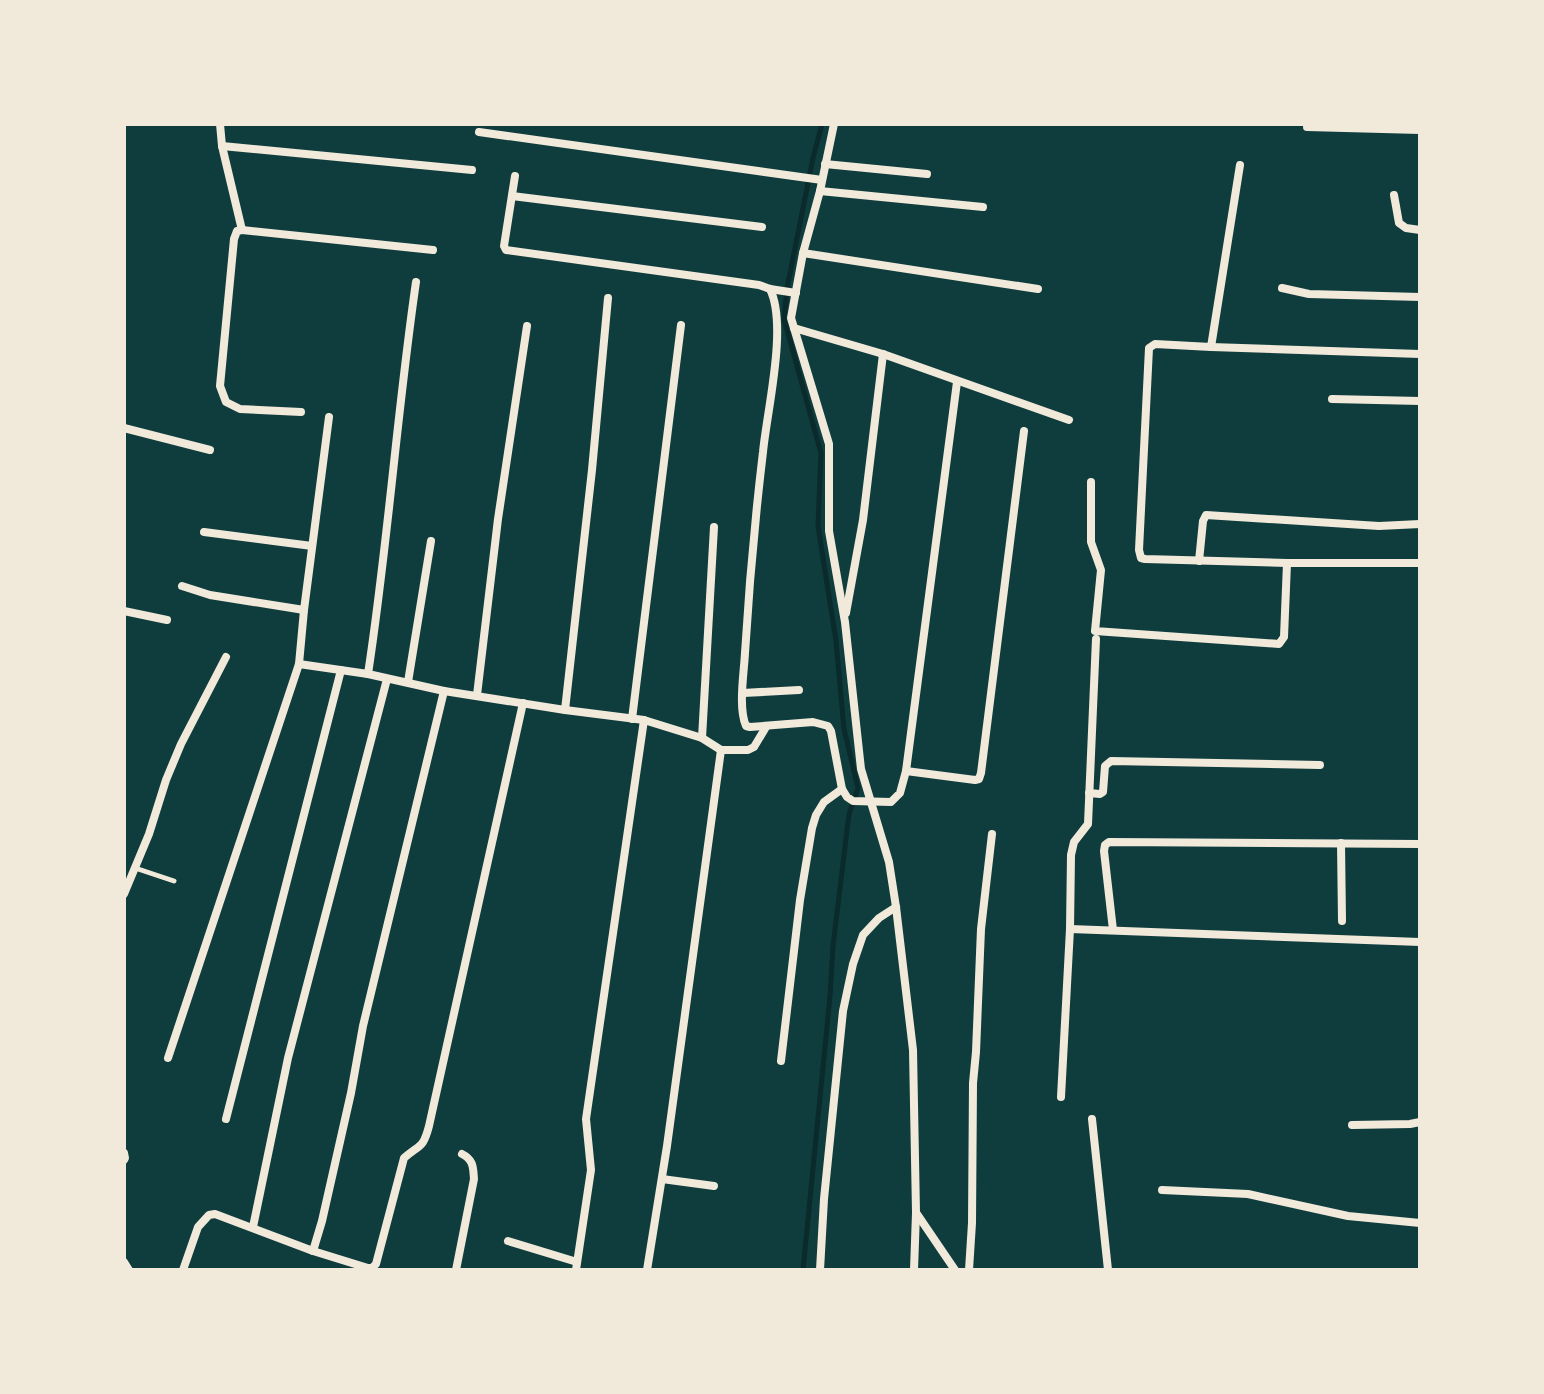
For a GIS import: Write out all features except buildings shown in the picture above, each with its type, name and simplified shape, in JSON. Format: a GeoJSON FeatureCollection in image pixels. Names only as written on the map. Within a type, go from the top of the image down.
{"type":"FeatureCollection","features":[{"type":"Feature","properties":{"kind":"street"},"geometry":{"type":"LineString","coordinates":[[220,124],[222,146],[242,230]]}},
{"type":"Feature","properties":{"kind":"street"},"geometry":{"type":"LineString","coordinates":[[827,124],[834,124],[825,164],[818,179],[820,191],[803,253],[791,318],[829,444],[829,531],[845,622],[861,769],[889,862],[896,907],[913,1050],[914,1270]]}},
{"type":"Feature","properties":{"kind":"street"},"geometry":{"type":"LineString","coordinates":[[1307,127],[1420,130]]}},
{"type":"Feature","properties":{"kind":"street"},"geometry":{"type":"LineString","coordinates":[[479,132],[818,179]]}},
{"type":"Feature","properties":{"kind":"street"},"geometry":{"type":"LineString","coordinates":[[222,146],[472,170]]}},
{"type":"Feature","properties":{"kind":"street"},"geometry":{"type":"LineString","coordinates":[[825,164],[927,174]]}},
{"type":"Feature","properties":{"kind":"street"},"geometry":{"type":"LineString","coordinates":[[1211,347],[1240,165]]}},
{"type":"Feature","properties":{"kind":"street"},"geometry":{"type":"LineString","coordinates":[[515,176],[504,246],[510,252],[759,285],[794,293]]}},
{"type":"Feature","properties":{"kind":"street"},"geometry":{"type":"LineString","coordinates":[[820,191],[983,207]]}},
{"type":"Feature","properties":{"kind":"street"},"geometry":{"type":"LineString","coordinates":[[1394,195],[1399,223],[1406,228],[1420,230]]}},
{"type":"Feature","properties":{"kind":"street"},"geometry":{"type":"LineString","coordinates":[[512,196],[762,227]]}},
{"type":"Feature","properties":{"kind":"street"},"geometry":{"type":"LineString","coordinates":[[301,412],[240,409],[226,402],[220,386],[237,231],[433,250]]}},
{"type":"Feature","properties":{"kind":"street"},"geometry":{"type":"LineString","coordinates":[[803,253],[1038,289]]}},
{"type":"Feature","properties":{"kind":"street"},"geometry":{"type":"LineString","coordinates":[[368,674],[416,282]]}},
{"type":"Feature","properties":{"kind":"street"},"geometry":{"type":"LineString","coordinates":[[1282,288],[1309,294],[1420,297]]}},
{"type":"Feature","properties":{"kind":"street"},"geometry":{"type":"LineString","coordinates":[[773,289],[777,343],[750,577],[744,721],[746,726],[813,722],[828,726],[842,789],[853,801],[886,803],[896,799],[906,771],[957,382]]}},
{"type":"Feature","properties":{"kind":"street"},"geometry":{"type":"LineString","coordinates":[[565,710],[608,298]]}},
{"type":"Feature","properties":{"kind":"street"},"geometry":{"type":"LineString","coordinates":[[632,719],[681,325]]}},
{"type":"Feature","properties":{"kind":"street"},"geometry":{"type":"LineString","coordinates":[[477,695],[498,519],[527,326]]}},
{"type":"Feature","properties":{"kind":"street"},"geometry":{"type":"LineString","coordinates":[[794,328],[883,354],[1069,420]]}},
{"type":"Feature","properties":{"kind":"street"},"geometry":{"type":"LineString","coordinates":[[1420,354],[1150,346],[1140,555],[1145,559],[1199,561],[1420,563]]}},
{"type":"Feature","properties":{"kind":"street"},"geometry":{"type":"LineString","coordinates":[[845,622],[863,520],[883,354]]}},
{"type":"Feature","properties":{"kind":"street"},"geometry":{"type":"LineString","coordinates":[[1332,399],[1420,401]]}},
{"type":"Feature","properties":{"kind":"street"},"geometry":{"type":"LineString","coordinates":[[168,1058],[299,664],[329,417]]}},
{"type":"Feature","properties":{"kind":"street"},"geometry":{"type":"LineString","coordinates":[[124,428],[210,450]]}},
{"type":"Feature","properties":{"kind":"street"},"geometry":{"type":"LineString","coordinates":[[906,771],[979,779],[1024,431]]}},
{"type":"Feature","properties":{"kind":"street"},"geometry":{"type":"LineString","coordinates":[[1091,482],[1091,542],[1101,570],[1095,631],[1279,644],[1284,637],[1287,563]]}},
{"type":"Feature","properties":{"kind":"street"},"geometry":{"type":"LineString","coordinates":[[1199,561],[1206,515],[1379,526],[1420,524]]}},
{"type":"Feature","properties":{"kind":"street"},"geometry":{"type":"LineString","coordinates":[[702,738],[714,527]]}},
{"type":"Feature","properties":{"kind":"street"},"geometry":{"type":"LineString","coordinates":[[204,532],[312,546]]}},
{"type":"Feature","properties":{"kind":"street"},"geometry":{"type":"LineString","coordinates":[[408,682],[431,541]]}},
{"type":"Feature","properties":{"kind":"street"},"geometry":{"type":"LineString","coordinates":[[182,586],[210,595],[304,610]]}},
{"type":"Feature","properties":{"kind":"street"},"geometry":{"type":"LineString","coordinates":[[124,611],[167,620]]}},
{"type":"Feature","properties":{"kind":"street"},"geometry":{"type":"LineString","coordinates":[[1061,1097],[1071,855],[1074,842],[1088,824],[1096,639]]}},
{"type":"Feature","properties":{"kind":"street"},"geometry":{"type":"LineString","coordinates":[[124,894],[181,744],[226,657]]}},
{"type":"Feature","properties":{"kind":"street"},"geometry":{"type":"LineString","coordinates":[[299,664],[368,674],[444,691],[644,720],[702,738],[721,750],[748,750],[754,747],[766,727]]}},
{"type":"Feature","properties":{"kind":"street"},"geometry":{"type":"LineString","coordinates":[[226,1119],[341,670]]}},
{"type":"Feature","properties":{"kind":"street"},"geometry":{"type":"LineString","coordinates":[[253,1227],[288,1058],[387,679]]}},
{"type":"Feature","properties":{"kind":"street"},"geometry":{"type":"LineString","coordinates":[[743,693],[799,690]]}},
{"type":"Feature","properties":{"kind":"street"},"geometry":{"type":"LineString","coordinates":[[313,1251],[348,1106],[363,1026],[444,691]]}},
{"type":"Feature","properties":{"kind":"street"},"geometry":{"type":"LineString","coordinates":[[183,1270],[198,1227],[209,1215],[215,1214],[357,1267],[372,1268],[376,1264],[404,1158],[425,1140],[523,703]]}},
{"type":"Feature","properties":{"kind":"street"},"geometry":{"type":"LineString","coordinates":[[508,1241],[576,1266],[591,1170],[586,1119],[644,720]]}},
{"type":"Feature","properties":{"kind":"street"},"geometry":{"type":"LineString","coordinates":[[647,1270],[721,750]]}},
{"type":"Feature","properties":{"kind":"street"},"geometry":{"type":"LineString","coordinates":[[1089,793],[1103,792],[1105,766],[1111,761],[1320,765]]}},
{"type":"Feature","properties":{"kind":"street"},"geometry":{"type":"LineString","coordinates":[[781,1061],[812,828],[824,802],[842,789]]}},
{"type":"Feature","properties":{"kind":"street"},"geometry":{"type":"LineString","coordinates":[[969,1270],[973,1083],[981,929],[992,834]]}},
{"type":"Feature","properties":{"kind":"street"},"geometry":{"type":"LineString","coordinates":[[1113,930],[1104,851],[1109,842],[1420,844]]}},
{"type":"Feature","properties":{"kind":"street"},"geometry":{"type":"LineString","coordinates":[[1341,843],[1342,921]]}},
{"type":"Feature","properties":{"kind":"street"},"geometry":{"type":"LineString","coordinates":[[820,1270],[843,1011],[863,935],[879,918],[896,907]]}},
{"type":"Feature","properties":{"kind":"street"},"geometry":{"type":"LineString","coordinates":[[1070,929],[1304,941],[1420,942]]}},
{"type":"Feature","properties":{"kind":"street"},"geometry":{"type":"LineString","coordinates":[[1092,1119],[1108,1270]]}},
{"type":"Feature","properties":{"kind":"street"},"geometry":{"type":"LineString","coordinates":[[1352,1125],[1420,1122]]}},
{"type":"Feature","properties":{"kind":"street"},"geometry":{"type":"LineString","coordinates":[[124,1153],[124,1160]]}},
{"type":"Feature","properties":{"kind":"street"},"geometry":{"type":"LineString","coordinates":[[456,1270],[474,1179],[473,1165],[462,1154]]}},
{"type":"Feature","properties":{"kind":"street"},"geometry":{"type":"LineString","coordinates":[[662,1179],[714,1186]]}},
{"type":"Feature","properties":{"kind":"street"},"geometry":{"type":"LineString","coordinates":[[1162,1190],[1248,1194],[1348,1216],[1420,1223]]}},
{"type":"Feature","properties":{"kind":"street"},"geometry":{"type":"LineString","coordinates":[[916,1213],[955,1270]]}},
{"type":"Feature","properties":{"kind":"street"},"geometry":{"type":"LineString","coordinates":[[124,1262],[129,1270]]}},
{"type":"Feature","properties":{"kind":"lane"},"geometry":{"type":"LineString","coordinates":[[134,868],[174,881]]}},
{"type":"Feature","properties":{"kind":"waterway"},"geometry":{"type":"LineString","coordinates":[[803,1270],[833,946],[849,814],[858,788],[844,729],[836,641],[818,526],[821,453],[784,319],[787,288],[822,124]]}}]}
